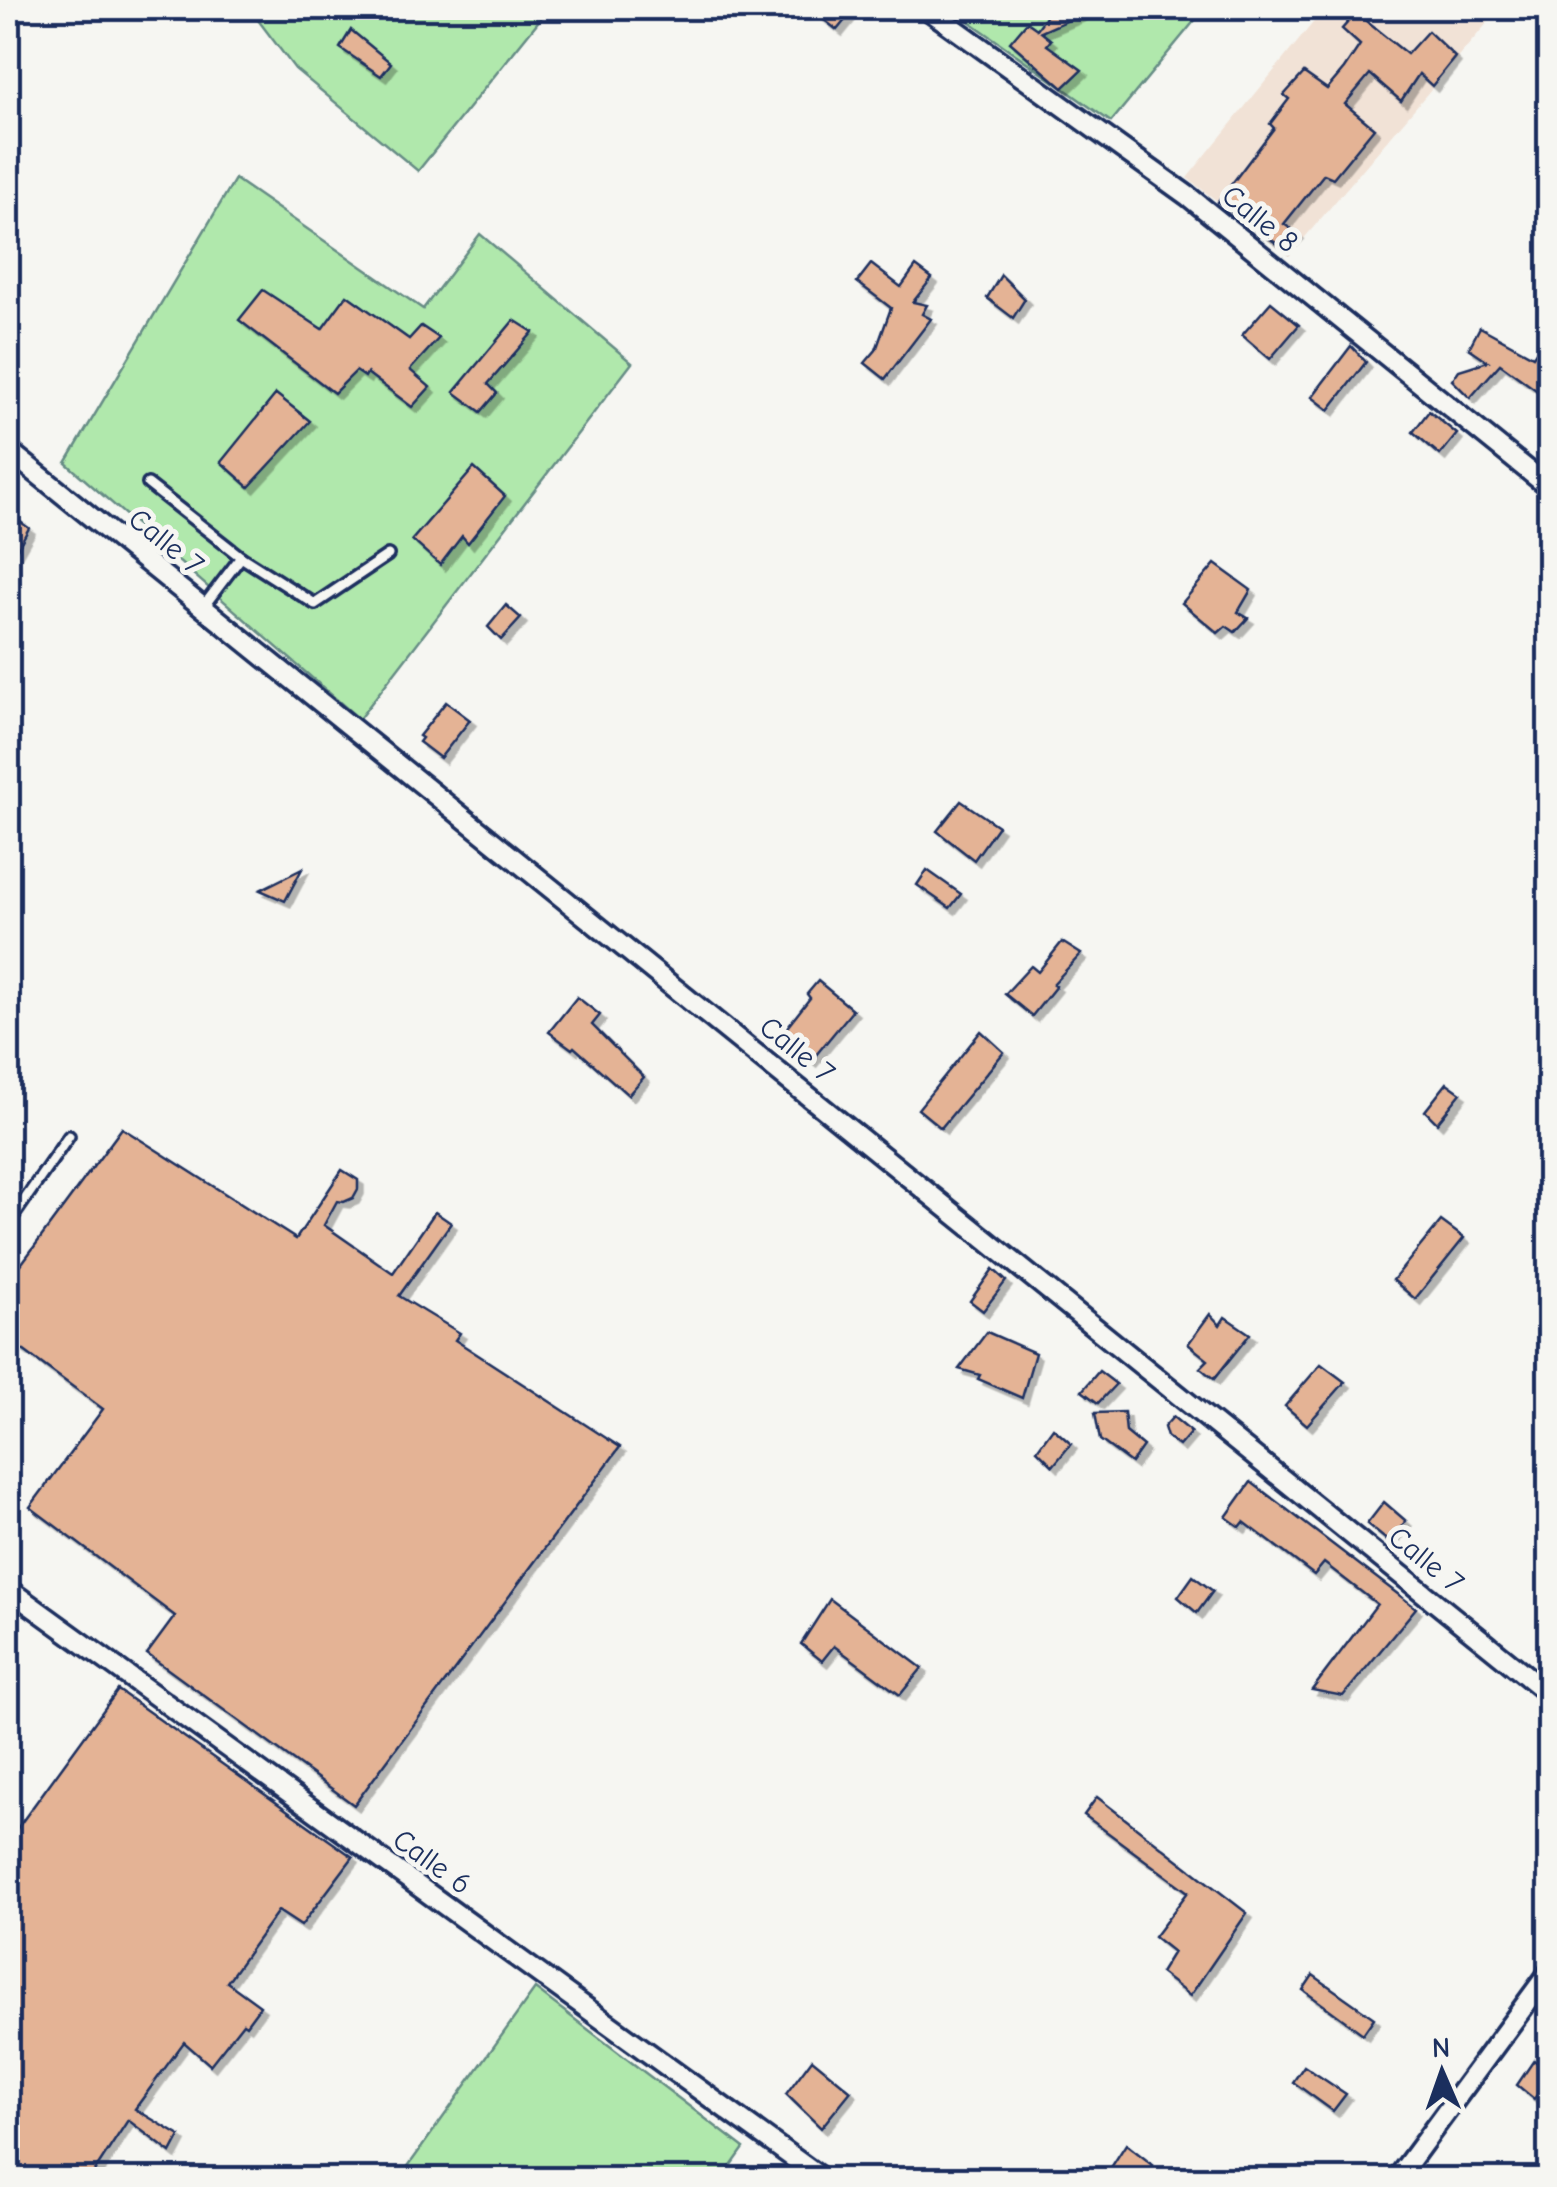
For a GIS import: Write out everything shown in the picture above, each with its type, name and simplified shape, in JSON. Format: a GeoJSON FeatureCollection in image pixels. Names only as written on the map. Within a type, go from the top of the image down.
{"type":"FeatureCollection","features":[{"type":"Feature","properties":{"kind":"street","name":"Calle 8"},"geometry":{"type":"LineString","coordinates":[[926,8],[1188,196],[1550,488]]}},
{"type":"Feature","properties":{"kind":"street","name":"Calle 7"},"geometry":{"type":"LineString","coordinates":[[8,450],[1550,1696]]}},
{"type":"Feature","properties":{"kind":"street","name":"Calle 6"},"geometry":{"type":"LineString","coordinates":[[8,1589],[824,2180]]}},
{"type":"Feature","properties":{"kind":"street"},"geometry":{"type":"LineString","coordinates":[[1396,2180],[1550,1971]]}},
{"type":"Feature","properties":{"kind":"lane"},"geometry":{"type":"LineString","coordinates":[[148,484],[242,558],[315,604],[388,555]]}},
{"type":"Feature","properties":{"kind":"lane"},"geometry":{"type":"LineString","coordinates":[[202,606],[242,558]]}},
{"type":"Feature","properties":{"kind":"lane"},"geometry":{"type":"LineString","coordinates":[[8,1224],[69,1136]]}},
{"type":"Feature","properties":{"kind":"shaded area"},"geometry":{"type":"Polygon","coordinates":[[[1325,8],[1500,8],[1289,256],[1187,178],[1325,8]]]}},
{"type":"Feature","properties":{"kind":"green space"},"geometry":{"type":"Polygon","coordinates":[[[249,8],[549,8],[418,171],[295,69],[249,8]]]}},
{"type":"Feature","properties":{"kind":"green space"},"geometry":{"type":"Polygon","coordinates":[[[980,8],[1205,8],[1111,122],[969,21],[980,8]]]}},
{"type":"Feature","properties":{"kind":"green space"},"geometry":{"type":"Polygon","coordinates":[[[235,179],[423,309],[480,234],[632,363],[359,719],[66,463],[235,179]]]}},
{"type":"Feature","properties":{"kind":"green space"},"geometry":{"type":"Polygon","coordinates":[[[535,1989],[744,2148],[722,2179],[399,2179],[535,1989]]]}},
{"type":"Feature","properties":{"kind":"building"},"geometry":{"type":"Polygon","coordinates":[[[809,8],[855,8],[837,30],[809,8]]]}},
{"type":"Feature","properties":{"kind":"building"},"geometry":{"type":"Polygon","coordinates":[[[1052,8],[1096,8],[1041,32],[1051,40],[1047,45],[1082,70],[1063,88],[1010,42],[1027,22],[1037,29],[1052,8]]]}},
{"type":"Feature","properties":{"kind":"building"},"geometry":{"type":"Polygon","coordinates":[[[1356,13],[1407,54],[1428,31],[1455,57],[1432,86],[1419,74],[1401,101],[1370,74],[1345,104],[1374,128],[1333,178],[1324,174],[1284,224],[1298,234],[1283,248],[1218,202],[1274,128],[1270,124],[1289,99],[1284,95],[1304,73],[1327,89],[1344,69],[1360,45],[1342,29],[1356,13]]]}},
{"type":"Feature","properties":{"kind":"building"},"geometry":{"type":"Polygon","coordinates":[[[351,30],[391,63],[381,76],[340,48],[351,30]]]}},
{"type":"Feature","properties":{"kind":"building"},"geometry":{"type":"Polygon","coordinates":[[[871,264],[901,287],[916,266],[932,278],[913,302],[927,305],[922,314],[931,319],[885,379],[865,363],[876,350],[891,308],[857,282],[871,264]]]}},
{"type":"Feature","properties":{"kind":"building"},"geometry":{"type":"Polygon","coordinates":[[[1001,275],[1025,299],[1013,318],[987,298],[1001,275]]]}},
{"type":"Feature","properties":{"kind":"building"},"geometry":{"type":"Polygon","coordinates":[[[263,290],[322,329],[347,295],[409,339],[421,326],[439,338],[410,370],[430,387],[412,407],[367,373],[365,377],[356,371],[334,393],[239,320],[263,290]]]}},
{"type":"Feature","properties":{"kind":"building"},"geometry":{"type":"Polygon","coordinates":[[[1271,302],[1299,325],[1270,359],[1242,335],[1271,302]]]}},
{"type":"Feature","properties":{"kind":"building"},"geometry":{"type":"Polygon","coordinates":[[[514,320],[533,332],[488,384],[497,393],[481,412],[454,392],[514,320]]]}},
{"type":"Feature","properties":{"kind":"building"},"geometry":{"type":"Polygon","coordinates":[[[1480,327],[1533,356],[1550,330],[1550,400],[1500,364],[1470,398],[1452,380],[1459,370],[1488,361],[1469,348],[1480,327]]]}},
{"type":"Feature","properties":{"kind":"building"},"geometry":{"type":"Polygon","coordinates":[[[1351,346],[1366,362],[1329,410],[1312,397],[1351,346]]]}},
{"type":"Feature","properties":{"kind":"building"},"geometry":{"type":"Polygon","coordinates":[[[276,394],[310,421],[249,487],[221,462],[276,394]]]}},
{"type":"Feature","properties":{"kind":"building"},"geometry":{"type":"Polygon","coordinates":[[[1429,411],[1457,434],[1440,455],[1413,432],[1429,411]]]}},
{"type":"Feature","properties":{"kind":"building"},"geometry":{"type":"Polygon","coordinates":[[[474,468],[505,496],[468,543],[462,536],[440,565],[412,540],[474,468]]]}},
{"type":"Feature","properties":{"kind":"building"},"geometry":{"type":"Polygon","coordinates":[[[8,513],[29,528],[8,565],[8,513]]]}},
{"type":"Feature","properties":{"kind":"building"},"geometry":{"type":"Polygon","coordinates":[[[1215,564],[1251,590],[1238,612],[1248,618],[1235,632],[1226,626],[1218,633],[1182,603],[1215,564]]]}},
{"type":"Feature","properties":{"kind":"building"},"geometry":{"type":"Polygon","coordinates":[[[506,605],[521,618],[501,640],[488,627],[506,605]]]}},
{"type":"Feature","properties":{"kind":"building"},"geometry":{"type":"Polygon","coordinates":[[[446,702],[470,720],[440,758],[419,742],[419,736],[446,702]]]}},
{"type":"Feature","properties":{"kind":"building"},"geometry":{"type":"Polygon","coordinates":[[[961,801],[998,826],[974,860],[937,831],[961,801]]]}},
{"type":"Feature","properties":{"kind":"building"},"geometry":{"type":"Polygon","coordinates":[[[302,869],[285,901],[260,890],[302,869]]]}},
{"type":"Feature","properties":{"kind":"building"},"geometry":{"type":"Polygon","coordinates":[[[927,870],[961,894],[950,908],[917,885],[927,870]]]}},
{"type":"Feature","properties":{"kind":"building"},"geometry":{"type":"Polygon","coordinates":[[[1062,942],[1081,954],[1053,984],[1056,986],[1032,1016],[1005,994],[1031,966],[1038,972],[1062,942]]]}},
{"type":"Feature","properties":{"kind":"building"},"geometry":{"type":"Polygon","coordinates":[[[818,981],[853,1010],[811,1061],[781,1035],[810,998],[807,994],[818,981]]]}},
{"type":"Feature","properties":{"kind":"building"},"geometry":{"type":"Polygon","coordinates":[[[577,997],[600,1015],[592,1025],[644,1077],[628,1095],[574,1047],[549,1032],[577,997]]]}},
{"type":"Feature","properties":{"kind":"building"},"geometry":{"type":"Polygon","coordinates":[[[981,1031],[1004,1052],[941,1128],[918,1109],[981,1031]]]}},
{"type":"Feature","properties":{"kind":"building"},"geometry":{"type":"Polygon","coordinates":[[[1447,1083],[1461,1093],[1437,1123],[1425,1111],[1447,1083]]]}},
{"type":"Feature","properties":{"kind":"building"},"geometry":{"type":"Polygon","coordinates":[[[122,1128],[296,1239],[342,1170],[358,1180],[358,1189],[353,1198],[337,1201],[324,1225],[393,1273],[435,1212],[451,1223],[399,1296],[460,1333],[455,1340],[620,1447],[354,1805],[147,1654],[175,1616],[30,1507],[103,1409],[8,1339],[8,1282],[122,1128]]]}},
{"type":"Feature","properties":{"kind":"building"},"geometry":{"type":"Polygon","coordinates":[[[1441,1221],[1464,1238],[1415,1299],[1393,1280],[1441,1221]]]}},
{"type":"Feature","properties":{"kind":"building"},"geometry":{"type":"Polygon","coordinates":[[[993,1269],[1006,1281],[983,1311],[970,1301],[993,1269]]]}},
{"type":"Feature","properties":{"kind":"building"},"geometry":{"type":"Polygon","coordinates":[[[1210,1314],[1220,1325],[1225,1317],[1250,1334],[1214,1379],[1200,1368],[1208,1360],[1188,1344],[1210,1314]]]}},
{"type":"Feature","properties":{"kind":"building"},"geometry":{"type":"Polygon","coordinates":[[[987,1332],[1035,1353],[1022,1398],[978,1379],[980,1375],[959,1369],[987,1332]]]}},
{"type":"Feature","properties":{"kind":"building"},"geometry":{"type":"Polygon","coordinates":[[[1321,1364],[1345,1382],[1307,1425],[1285,1406],[1321,1364]]]}},
{"type":"Feature","properties":{"kind":"building"},"geometry":{"type":"Polygon","coordinates":[[[1099,1371],[1116,1384],[1098,1403],[1082,1391],[1099,1371]]]}},
{"type":"Feature","properties":{"kind":"building"},"geometry":{"type":"Polygon","coordinates":[[[1124,1412],[1126,1432],[1143,1446],[1131,1463],[1100,1440],[1095,1413],[1124,1412]]]}},
{"type":"Feature","properties":{"kind":"building"},"geometry":{"type":"Polygon","coordinates":[[[1173,1417],[1191,1432],[1179,1446],[1167,1437],[1164,1427],[1173,1417]]]}},
{"type":"Feature","properties":{"kind":"building"},"geometry":{"type":"Polygon","coordinates":[[[1053,1428],[1071,1444],[1053,1466],[1037,1450],[1053,1428]]]}},
{"type":"Feature","properties":{"kind":"building"},"geometry":{"type":"Polygon","coordinates":[[[1251,1482],[1416,1608],[1343,1696],[1312,1690],[1377,1604],[1324,1563],[1314,1575],[1244,1522],[1240,1527],[1226,1517],[1251,1482]]]}},
{"type":"Feature","properties":{"kind":"building"},"geometry":{"type":"Polygon","coordinates":[[[1384,1502],[1406,1521],[1389,1542],[1367,1524],[1384,1502]]]}},
{"type":"Feature","properties":{"kind":"building"},"geometry":{"type":"Polygon","coordinates":[[[1193,1576],[1213,1591],[1197,1613],[1178,1597],[1193,1576]]]}},
{"type":"Feature","properties":{"kind":"building"},"geometry":{"type":"Polygon","coordinates":[[[830,1599],[922,1668],[900,1695],[834,1646],[822,1661],[801,1644],[830,1599]]]}},
{"type":"Feature","properties":{"kind":"building"},"geometry":{"type":"Polygon","coordinates":[[[118,1690],[353,1857],[301,1926],[278,1911],[227,1982],[260,2006],[246,2025],[243,2023],[210,2065],[184,2042],[135,2109],[180,2136],[171,2153],[128,2120],[89,2180],[33,2180],[8,2161],[8,1841],[118,1690]]]}},
{"type":"Feature","properties":{"kind":"building"},"geometry":{"type":"Polygon","coordinates":[[[1097,1797],[1247,1913],[1190,1996],[1160,1973],[1173,1952],[1154,1937],[1188,1892],[1084,1815],[1097,1797]]]}},
{"type":"Feature","properties":{"kind":"building"},"geometry":{"type":"Polygon","coordinates":[[[1313,1975],[1374,2018],[1363,2034],[1303,1990],[1313,1975]]]}},
{"type":"Feature","properties":{"kind":"building"},"geometry":{"type":"Polygon","coordinates":[[[812,2059],[851,2091],[821,2128],[786,2094],[812,2059]]]}},
{"type":"Feature","properties":{"kind":"building"},"geometry":{"type":"Polygon","coordinates":[[[1534,2060],[1550,2073],[1550,2078],[1534,2099],[1517,2085],[1534,2060]]]}},
{"type":"Feature","properties":{"kind":"building"},"geometry":{"type":"Polygon","coordinates":[[[1304,2066],[1346,2094],[1333,2111],[1293,2082],[1304,2066]]]}},
{"type":"Feature","properties":{"kind":"building"},"geometry":{"type":"Polygon","coordinates":[[[1126,2144],[1153,2165],[1143,2180],[1103,2180],[1126,2144]]]}}]}
